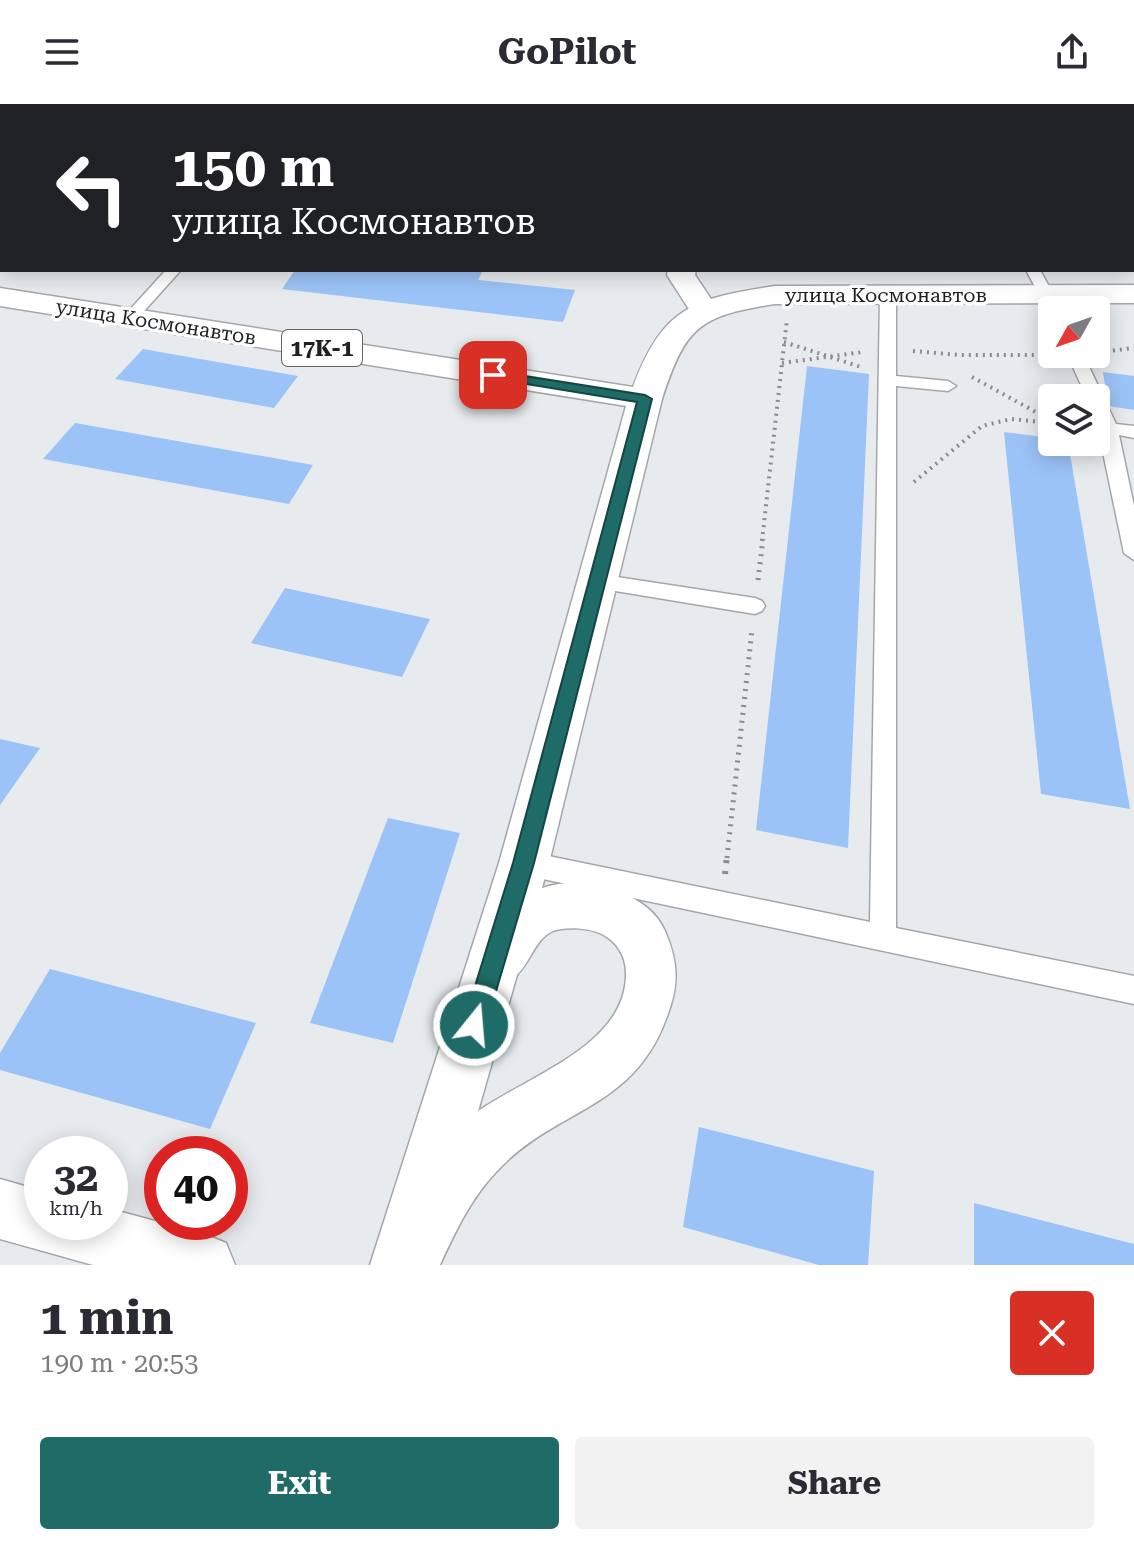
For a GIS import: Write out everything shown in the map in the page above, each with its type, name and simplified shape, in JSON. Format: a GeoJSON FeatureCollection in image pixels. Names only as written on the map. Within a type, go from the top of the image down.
{"type":"FeatureCollection","features":[{"type":"Feature","properties":{"kind":"main road","name":"улица Космонавтов"},"geometry":{"type":"LineString","coordinates":[[0,297],[645,399],[659,354],[673,331],[704,311],[736,300],[789,295],[1134,294]]}},
{"type":"Feature","properties":{"kind":"main road"},"geometry":{"type":"LineString","coordinates":[[402,1265],[524,863],[645,399]]}},
{"type":"Feature","properties":{"kind":"street"},"geometry":{"type":"LineString","coordinates":[[682,272],[704,311]]}},
{"type":"Feature","properties":{"kind":"street"},"geometry":{"type":"LineString","coordinates":[[409,1265],[435,1207],[462,1168],[490,1138],[584,1083],[616,1056],[643,1010],[653,966],[639,931],[614,912],[583,904],[554,907],[534,915],[512,936],[492,968]]}},
{"type":"Feature","properties":{"kind":"street"},"geometry":{"type":"LineString","coordinates":[[0,1209],[24,1216]]}},
{"type":"Feature","properties":{"kind":"street"},"geometry":{"type":"LineString","coordinates":[[113,1240],[204,1265]]}},
{"type":"Feature","properties":{"kind":"lane"},"geometry":{"type":"LineString","coordinates":[[131,317],[172,272]]}},
{"type":"Feature","properties":{"kind":"lane"},"geometry":{"type":"LineString","coordinates":[[883,937],[888,295]]}},
{"type":"Feature","properties":{"kind":"lane"},"geometry":{"type":"LineString","coordinates":[[888,378],[948,386]]}},
{"type":"Feature","properties":{"kind":"lane"},"geometry":{"type":"LineString","coordinates":[[1110,428],[1134,432]]}},
{"type":"Feature","properties":{"kind":"lane"},"geometry":{"type":"LineString","coordinates":[[1110,433],[1134,553]]}},
{"type":"Feature","properties":{"kind":"lane"},"geometry":{"type":"LineString","coordinates":[[597,581],[755,606]]}},
{"type":"Feature","properties":{"kind":"lane"},"geometry":{"type":"LineString","coordinates":[[524,863],[1134,990]]}},
{"type":"Feature","properties":{"kind":"path"},"geometry":{"type":"LineString","coordinates":[[722,904],[789,295]]}},
{"type":"Feature","properties":{"kind":"path"},"geometry":{"type":"LineString","coordinates":[[784,342],[888,378]]}},
{"type":"Feature","properties":{"kind":"path"},"geometry":{"type":"LineString","coordinates":[[1110,351],[1134,348]]}},
{"type":"Feature","properties":{"kind":"path"},"geometry":{"type":"LineString","coordinates":[[782,363],[888,349],[1038,354]]}},
{"type":"Feature","properties":{"kind":"path"},"geometry":{"type":"LineString","coordinates":[[927,352],[938,358]]}},
{"type":"Feature","properties":{"kind":"path"},"geometry":{"type":"LineString","coordinates":[[962,371],[1038,414]]}},
{"type":"Feature","properties":{"kind":"path"},"geometry":{"type":"LineString","coordinates":[[887,501],[982,426],[1011,419],[1038,421]]}},
{"type":"Feature","properties":{"kind":"building"},"geometry":{"type":"Polygon","coordinates":[[[294,272],[482,272],[478,280],[575,290],[563,322],[282,289],[294,272]]]}},
{"type":"Feature","properties":{"kind":"building"},"geometry":{"type":"Polygon","coordinates":[[[143,349],[298,376],[274,408],[115,379],[143,349]]]}},
{"type":"Feature","properties":{"kind":"building"},"geometry":{"type":"Polygon","coordinates":[[[807,366],[869,374],[848,848],[756,830],[807,366]]]}},
{"type":"Feature","properties":{"kind":"building"},"geometry":{"type":"Polygon","coordinates":[[[1103,372],[1134,376],[1134,410],[1110,406],[1110,384],[1105,384],[1103,372]]]}},
{"type":"Feature","properties":{"kind":"building"},"geometry":{"type":"Polygon","coordinates":[[[75,423],[313,465],[289,504],[43,459],[75,423]]]}},
{"type":"Feature","properties":{"kind":"building"},"geometry":{"type":"Polygon","coordinates":[[[1004,432],[1038,436],[1038,456],[1070,456],[1130,809],[1041,794],[1004,432]]]}},
{"type":"Feature","properties":{"kind":"building"},"geometry":{"type":"Polygon","coordinates":[[[285,588],[430,619],[402,677],[251,643],[285,588]]]}},
{"type":"Feature","properties":{"kind":"building"},"geometry":{"type":"Polygon","coordinates":[[[0,739],[40,748],[0,805],[0,739]]]}},
{"type":"Feature","properties":{"kind":"building"},"geometry":{"type":"Polygon","coordinates":[[[388,818],[460,833],[393,1043],[310,1023],[388,818]]]}},
{"type":"Feature","properties":{"kind":"building"},"geometry":{"type":"Polygon","coordinates":[[[50,969],[256,1023],[210,1129],[0,1070],[0,1053],[50,969]]]}},
{"type":"Feature","properties":{"kind":"building"},"geometry":{"type":"Polygon","coordinates":[[[699,1127],[874,1171],[868,1265],[819,1265],[683,1227],[699,1127]]]}},
{"type":"Feature","properties":{"kind":"building"},"geometry":{"type":"Polygon","coordinates":[[[974,1203],[1134,1244],[1134,1265],[974,1265],[974,1203]]]}},
{"type":"Feature","properties":{"kind":"route"},"geometry":{"type":"LineString","coordinates":[[474,1025],[524,863],[645,399],[493,375]]}}]}
